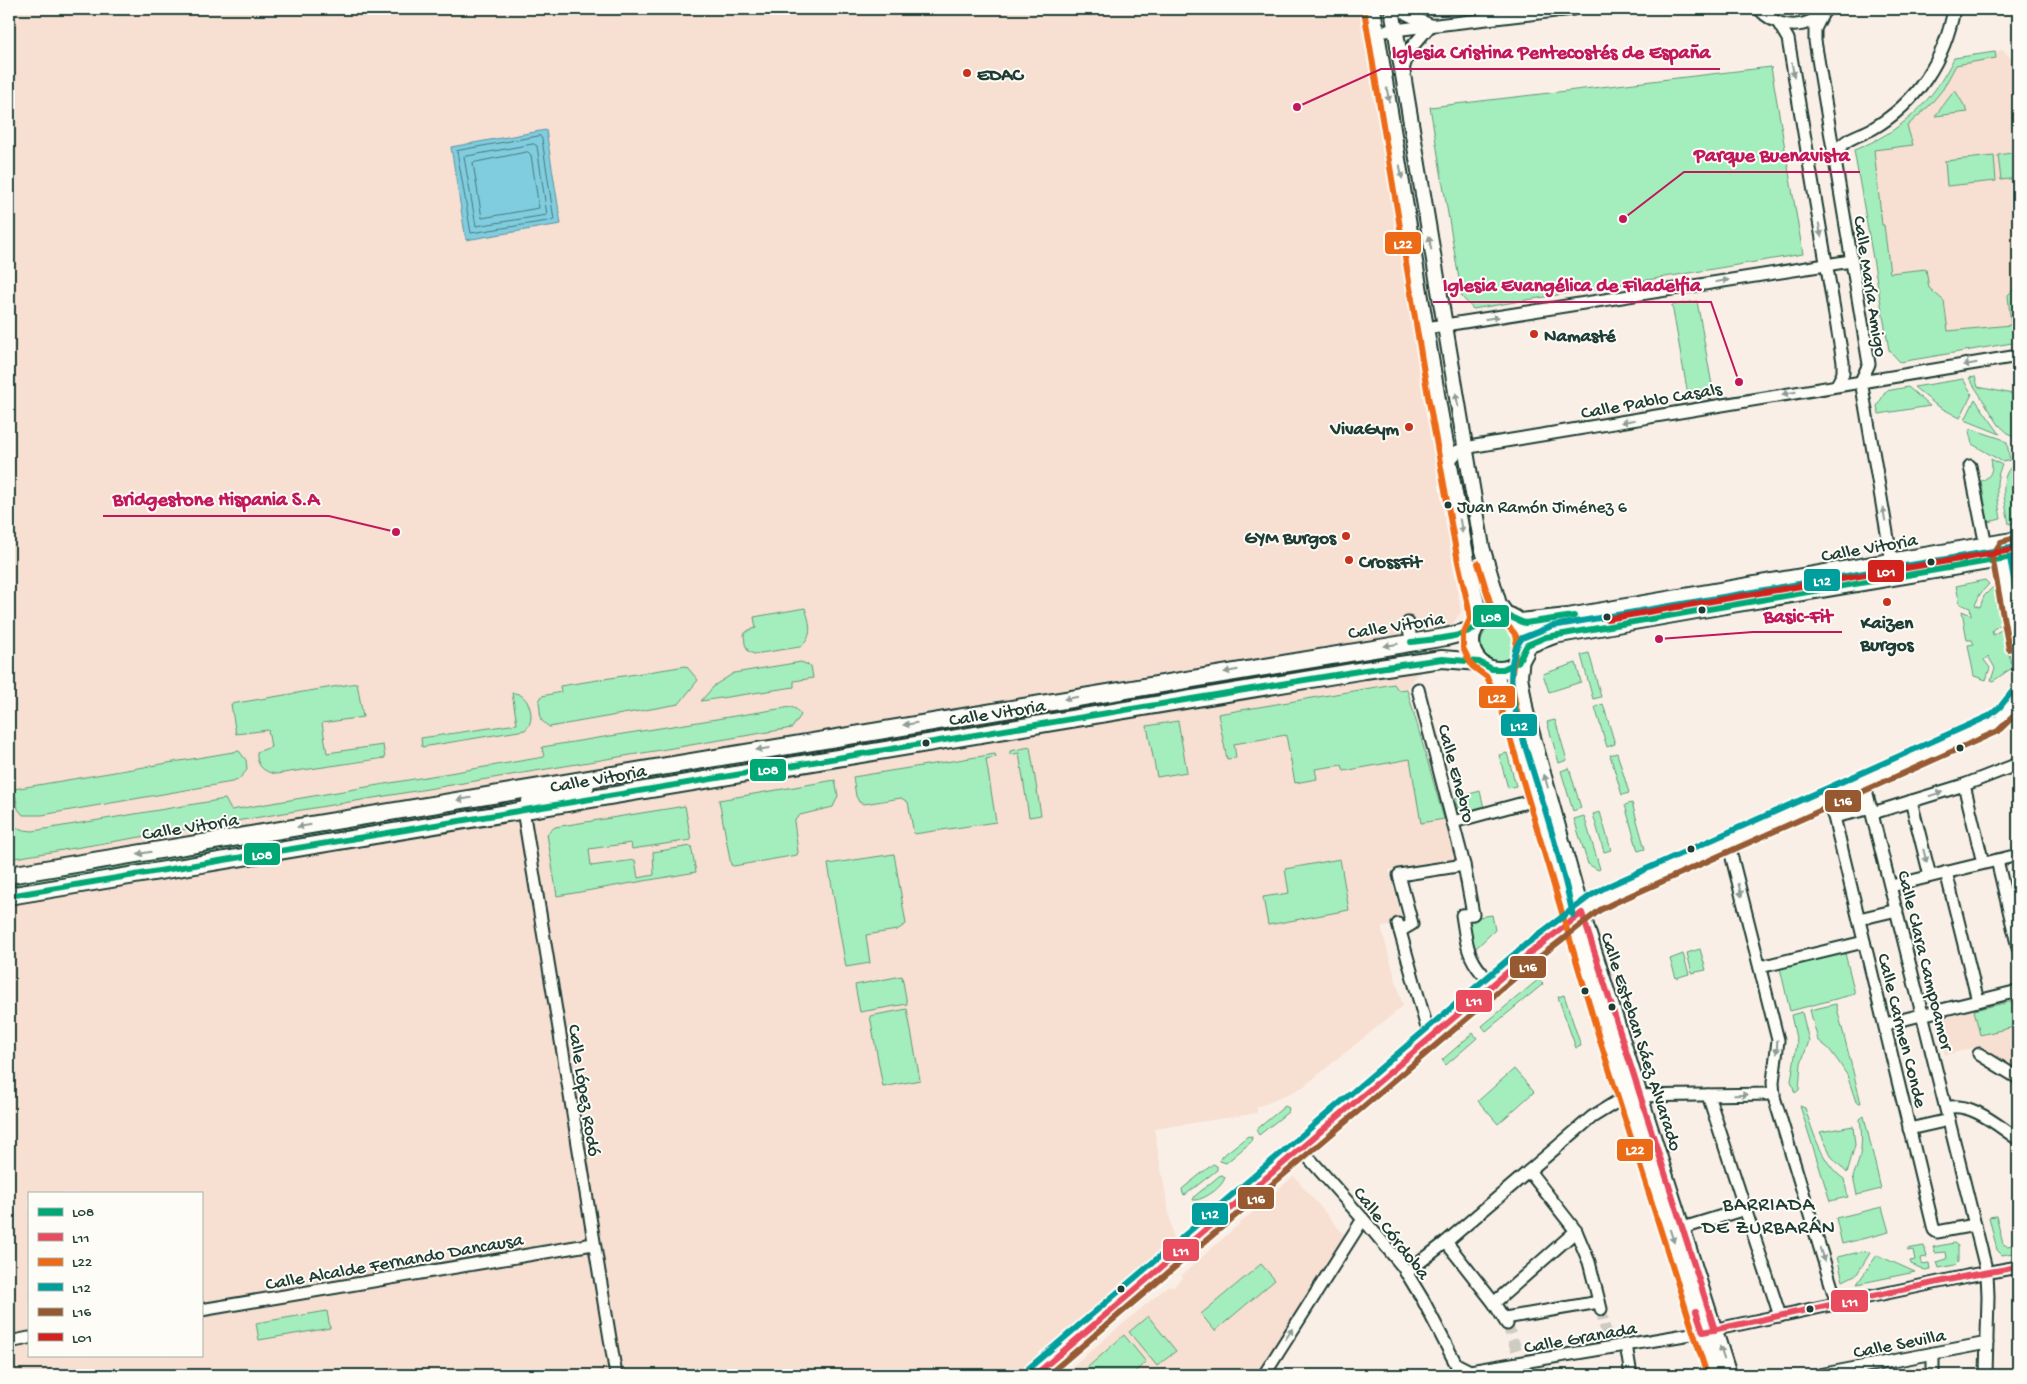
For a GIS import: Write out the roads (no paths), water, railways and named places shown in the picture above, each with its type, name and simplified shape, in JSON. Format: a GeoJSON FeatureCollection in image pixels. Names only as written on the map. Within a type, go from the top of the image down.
{"type":"FeatureCollection","features":[{"type":"Feature","properties":{"kind":"highway","name":"Calle Vitoria"},"geometry":{"type":"LineString","coordinates":[[1513,618],[1568,617],[2018,540]]}},
{"type":"Feature","properties":{"kind":"highway","name":"Calle Vitoria"},"geometry":{"type":"LineString","coordinates":[[1524,651],[1546,637],[2018,556]]}},
{"type":"Feature","properties":{"kind":"highway"},"geometry":{"type":"LineString","coordinates":[[1496,614],[1513,618],[1526,633],[1524,651],[1509,668],[1486,665],[1474,655],[1471,647],[1471,638],[1476,626],[1487,616],[1496,614]]}},
{"type":"Feature","properties":{"kind":"highway","name":"Calle Vitoria"},"geometry":{"type":"LineString","coordinates":[[9,875],[1446,637],[1476,626]]}},
{"type":"Feature","properties":{"kind":"highway","name":"Calle Vitoria"},"geometry":{"type":"LineString","coordinates":[[9,896],[1365,670],[1442,659],[1486,665]]}},
{"type":"Feature","properties":{"kind":"highway"},"geometry":{"type":"LineString","coordinates":[[491,795],[504,799],[523,810]]}},
{"type":"Feature","properties":{"kind":"main road"},"geometry":{"type":"LineString","coordinates":[[1373,9],[1449,461],[1467,560],[1478,604],[1476,626]]}},
{"type":"Feature","properties":{"kind":"main road"},"geometry":{"type":"LineString","coordinates":[[1392,9],[1482,547],[1499,604],[1513,618]]}},
{"type":"Feature","properties":{"kind":"main road","name":"Calle Esteban Sáez Alvarado"},"geometry":{"type":"LineString","coordinates":[[1524,651],[1520,676],[1526,712],[1577,917]]}},
{"type":"Feature","properties":{"kind":"main road","name":"Calle Esteban Sáez Alvarado"},"geometry":{"type":"LineString","coordinates":[[1486,665],[1508,701],[1709,1331],[1730,1375]]}},
{"type":"Feature","properties":{"kind":"main road","name":"Calle Esteban Sáez Alvarado"},"geometry":{"type":"LineString","coordinates":[[1633,1096],[1683,1228],[1709,1331],[1716,1375]]}},
{"type":"Feature","properties":{"kind":"street"},"geometry":{"type":"LineString","coordinates":[[1402,9],[1407,14],[1432,25]]}},
{"type":"Feature","properties":{"kind":"street"},"geometry":{"type":"LineString","coordinates":[[1377,32],[1573,9]]}},
{"type":"Feature","properties":{"kind":"street"},"geometry":{"type":"LineString","coordinates":[[1759,9],[1766,16],[1788,26],[1806,24],[1825,12]]}},
{"type":"Feature","properties":{"kind":"street"},"geometry":{"type":"LineString","coordinates":[[1834,154],[1851,137],[1871,129],[1886,119],[1907,102],[1922,84],[1942,52],[1954,9]]}},
{"type":"Feature","properties":{"kind":"street","name":"Calle María Amigo"},"geometry":{"type":"LineString","coordinates":[[1825,12],[1817,23],[1814,35],[1869,364],[1861,381],[1892,562]]}},
{"type":"Feature","properties":{"kind":"street"},"geometry":{"type":"LineString","coordinates":[[1780,24],[1788,39],[1844,362],[1837,385]]}},
{"type":"Feature","properties":{"kind":"street"},"geometry":{"type":"LineString","coordinates":[[1402,72],[1410,49],[1432,25]]}},
{"type":"Feature","properties":{"kind":"street"},"geometry":{"type":"LineString","coordinates":[[1393,124],[1410,121]]}},
{"type":"Feature","properties":{"kind":"street"},"geometry":{"type":"LineString","coordinates":[[1830,126],[1837,132],[1851,137]]}},
{"type":"Feature","properties":{"kind":"street"},"geometry":{"type":"LineString","coordinates":[[1426,328],[1851,261]]}},
{"type":"Feature","properties":{"kind":"street","name":"Calle Pablo Casals"},"geometry":{"type":"LineString","coordinates":[[1449,461],[1458,451],[1465,448],[2018,356]]}},
{"type":"Feature","properties":{"kind":"street"},"geometry":{"type":"LineString","coordinates":[[1869,364],[1894,377]]}},
{"type":"Feature","properties":{"kind":"street"},"geometry":{"type":"LineString","coordinates":[[1970,466],[1986,546]]}},
{"type":"Feature","properties":{"kind":"street","name":"Calle Vitoria"},"geometry":{"type":"LineString","coordinates":[[2001,559],[2003,551],[2018,546]]}},
{"type":"Feature","properties":{"kind":"street"},"geometry":{"type":"LineString","coordinates":[[2001,559],[2018,647]]}},
{"type":"Feature","properties":{"kind":"street","name":"Calle Enebro"},"geometry":{"type":"LineString","coordinates":[[1418,689],[1464,865],[1473,914],[1462,915],[1466,941],[1472,961],[1482,973]]}},
{"type":"Feature","properties":{"kind":"street"},"geometry":{"type":"LineString","coordinates":[[1994,723],[2006,713],[2018,698]]}},
{"type":"Feature","properties":{"kind":"street"},"geometry":{"type":"LineString","coordinates":[[1035,1375],[1531,952],[1577,917],[1610,895],[2018,713]]}},
{"type":"Feature","properties":{"kind":"street"},"geometry":{"type":"LineString","coordinates":[[1834,817],[1911,801],[2018,766]]}},
{"type":"Feature","properties":{"kind":"street","name":"Calle Vitoria"},"geometry":{"type":"LineString","coordinates":[[523,810],[528,800],[536,796],[610,783],[644,769]]}},
{"type":"Feature","properties":{"kind":"street","name":"Calle Clara Campoamor"},"geometry":{"type":"LineString","coordinates":[[1864,782],[1987,1272],[1986,1375]]}},
{"type":"Feature","properties":{"kind":"street"},"geometry":{"type":"LineString","coordinates":[[1964,785],[1983,863]]}},
{"type":"Feature","properties":{"kind":"street","name":"Calle Carmen Conde"},"geometry":{"type":"LineString","coordinates":[[1826,798],[1834,817],[1934,1230],[1938,1232],[1975,1225]]}},
{"type":"Feature","properties":{"kind":"street"},"geometry":{"type":"LineString","coordinates":[[1911,801],[1930,876]]}},
{"type":"Feature","properties":{"kind":"street"},"geometry":{"type":"LineString","coordinates":[[1453,822],[1526,802]]}},
{"type":"Feature","properties":{"kind":"street","name":"Calle López Rodó"},"geometry":{"type":"LineString","coordinates":[[523,810],[616,1375]]}},
{"type":"Feature","properties":{"kind":"street"},"geometry":{"type":"LineString","coordinates":[[1728,842],[1778,1040],[1773,1082],[1774,1094],[1837,1304]]}},
{"type":"Feature","properties":{"kind":"street"},"geometry":{"type":"LineString","coordinates":[[1891,886],[2018,855]]}},
{"type":"Feature","properties":{"kind":"street"},"geometry":{"type":"LineString","coordinates":[[1997,860],[2018,948]]}},
{"type":"Feature","properties":{"kind":"street"},"geometry":{"type":"LineString","coordinates":[[1430,1039],[1399,928],[1412,924],[1399,875],[1464,865]]}},
{"type":"Feature","properties":{"kind":"street"},"geometry":{"type":"LineString","coordinates":[[1946,872],[1978,1001]]}},
{"type":"Feature","properties":{"kind":"street"},"geometry":{"type":"LineString","coordinates":[[1859,919],[1897,910]]}},
{"type":"Feature","properties":{"kind":"street"},"geometry":{"type":"LineString","coordinates":[[1760,967],[1864,942]]}},
{"type":"Feature","properties":{"kind":"street"},"geometry":{"type":"LineString","coordinates":[[1885,1024],[2018,991]]}},
{"type":"Feature","properties":{"kind":"street"},"geometry":{"type":"LineString","coordinates":[[1979,1054],[2018,1078]]}},
{"type":"Feature","properties":{"kind":"street"},"geometry":{"type":"LineString","coordinates":[[1406,1273],[1446,1242],[1592,1117],[1633,1096],[1774,1094]]}},
{"type":"Feature","properties":{"kind":"street"},"geometry":{"type":"LineString","coordinates":[[1708,1095],[1780,1316]]}},
{"type":"Feature","properties":{"kind":"street"},"geometry":{"type":"LineString","coordinates":[[1946,1108],[1961,1106],[1972,1110],[2018,1138]]}},
{"type":"Feature","properties":{"kind":"street"},"geometry":{"type":"LineString","coordinates":[[1910,1129],[1949,1120]]}},
{"type":"Feature","properties":{"kind":"street","name":"Calle Córdoba"},"geometry":{"type":"LineString","coordinates":[[1301,1149],[1363,1219],[1406,1273],[1423,1300],[1462,1372]]}},
{"type":"Feature","properties":{"kind":"street"},"geometry":{"type":"LineString","coordinates":[[1446,1242],[1506,1321],[1600,1306],[1589,1262],[1576,1231],[1529,1171]]}},
{"type":"Feature","properties":{"kind":"street"},"geometry":{"type":"LineString","coordinates":[[1683,1228],[1745,1209]]}},
{"type":"Feature","properties":{"kind":"street"},"geometry":{"type":"LineString","coordinates":[[1264,1375],[1363,1219]]}},
{"type":"Feature","properties":{"kind":"street"},"geometry":{"type":"LineString","coordinates":[[1494,1303],[1576,1231]]}},
{"type":"Feature","properties":{"kind":"street","name":"Calle Alcalde Fernando Dancausa"},"geometry":{"type":"LineString","coordinates":[[202,1310],[593,1244]]}},
{"type":"Feature","properties":{"kind":"street","name":"Calle Granada"},"geometry":{"type":"LineString","coordinates":[[1462,1372],[1522,1363],[1608,1343],[1626,1345],[1709,1331],[2018,1267]]}},
{"type":"Feature","properties":{"kind":"street"},"geometry":{"type":"LineString","coordinates":[[9,1342],[28,1338]]}},
{"type":"Feature","properties":{"kind":"street","name":"Calle Sevilla"},"geometry":{"type":"LineString","coordinates":[[1819,1375],[1987,1343]]}},
{"type":"Feature","properties":{"kind":"street"},"geometry":{"type":"LineString","coordinates":[[1626,1345],[1631,1375]]}},
{"type":"Feature","properties":{"kind":"street"},"geometry":{"type":"LineString","coordinates":[[1932,1353],[1933,1375]]}},
{"type":"Feature","properties":{"kind":"water"},"geometry":{"type":"Polygon","coordinates":[[[546,130],[561,224],[466,240],[451,147],[546,130]]]}},
{"type":"Feature","properties":{"kind":"tunnel"},"geometry":{"type":"LineString","coordinates":[[1601,1309],[1607,1338]]}},
{"type":"Feature","properties":{"kind":"tunnel"},"geometry":{"type":"LineString","coordinates":[[1507,1324],[1518,1354]]}},
{"type":"Feature","properties":{"kind":"place","name":"EDAC"},"geometry":{"type":"Point","coordinates":[967,73]}},
{"type":"Feature","properties":{"kind":"place","name":"Iglesia Cristina Pentecostés de España"},"geometry":{"type":"Point","coordinates":[1297,107]}},
{"type":"Feature","properties":{"kind":"place","name":"Parque Buenavista"},"geometry":{"type":"Point","coordinates":[1623,219]}},
{"type":"Feature","properties":{"kind":"place","name":"Namasté"},"geometry":{"type":"Point","coordinates":[1534,334]}},
{"type":"Feature","properties":{"kind":"place","name":"Iglesia Evangélica de Filadelfia"},"geometry":{"type":"Point","coordinates":[1739,382]}},
{"type":"Feature","properties":{"kind":"place","name":"VivaGym"},"geometry":{"type":"Point","coordinates":[1409,427]}},
{"type":"Feature","properties":{"kind":"place","name":"Juan Ramón Jiménez 6"},"geometry":{"type":"Point","coordinates":[1448,505]}},
{"type":"Feature","properties":{"kind":"place","name":"Bridgestone Hispania S.A"},"geometry":{"type":"Point","coordinates":[396,532]}},
{"type":"Feature","properties":{"kind":"place","name":"GYM Burgos"},"geometry":{"type":"Point","coordinates":[1346,536]}},
{"type":"Feature","properties":{"kind":"place","name":"CrossFit"},"geometry":{"type":"Point","coordinates":[1349,560]}},
{"type":"Feature","properties":{"kind":"place","name":"Kaizen Burgos"},"geometry":{"type":"Point","coordinates":[1887,602]}},
{"type":"Feature","properties":{"kind":"place","name":"Basic-Fit"},"geometry":{"type":"Point","coordinates":[1659,639]}},
{"type":"Feature","properties":{"kind":"district","name":"BARRIADA DE ZURBARÁN"},"geometry":{"type":"Point","coordinates":[1769,1214]}}]}
